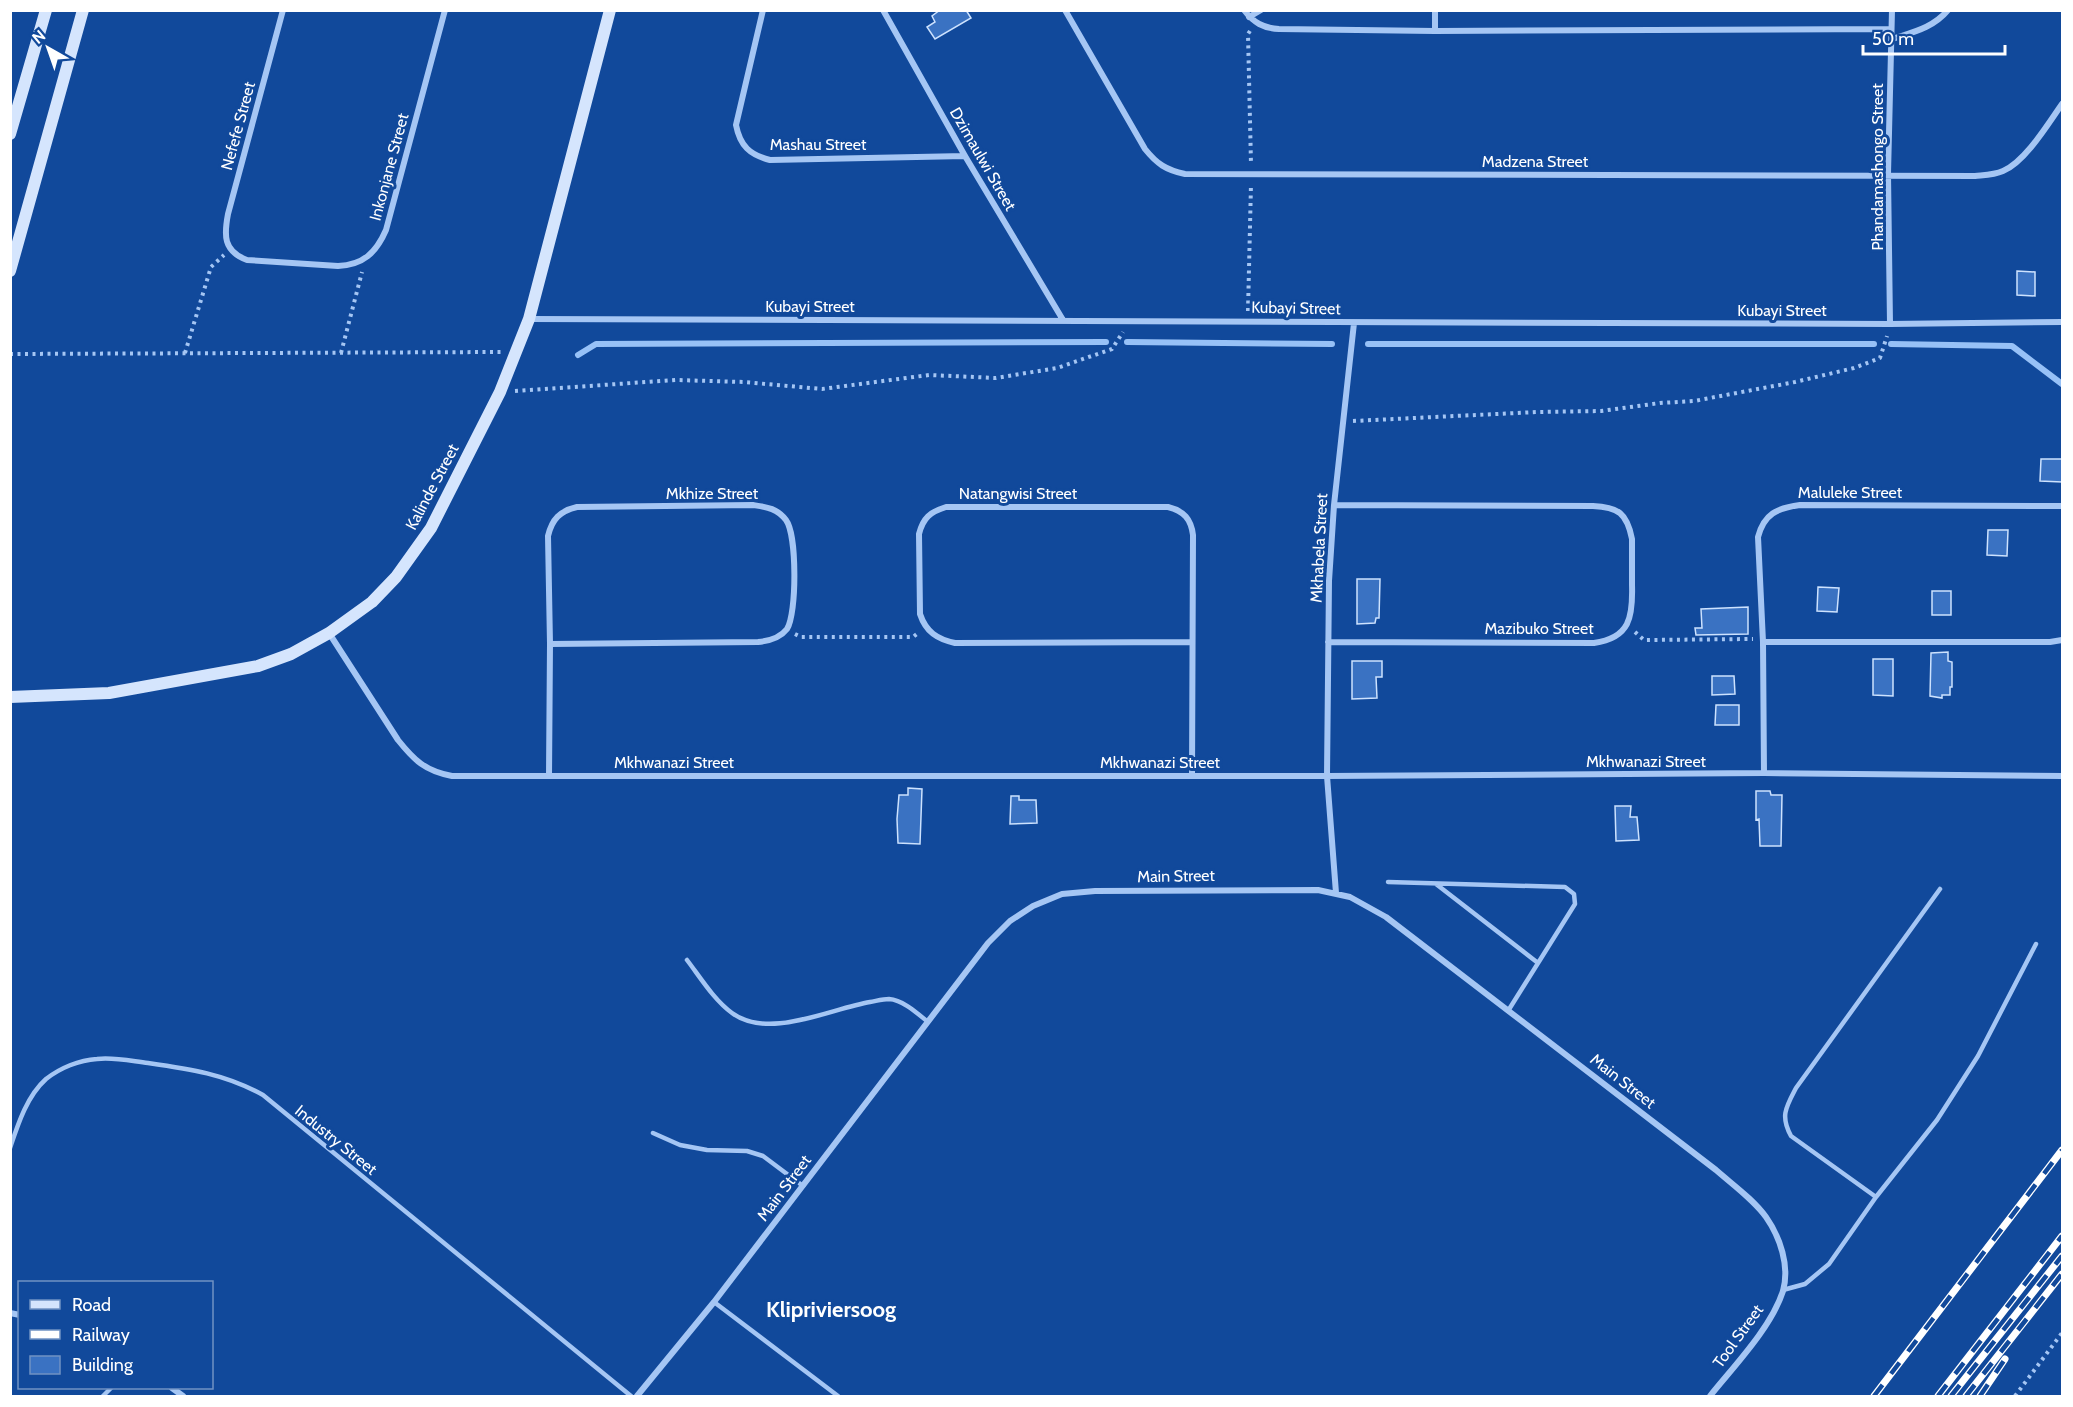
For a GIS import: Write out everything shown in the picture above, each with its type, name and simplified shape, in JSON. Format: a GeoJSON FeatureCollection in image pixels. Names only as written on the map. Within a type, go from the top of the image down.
{"type":"FeatureCollection","features":[{"type":"Feature","properties":{"kind":"street"},"geometry":{"type":"LineString","coordinates":[[10,134],[46,10]]}},
{"type":"Feature","properties":{"kind":"street"},"geometry":{"type":"LineString","coordinates":[[10,271],[82,10]]}},
{"type":"Feature","properties":{"kind":"street","name":"Nefefe Street"},"geometry":{"type":"LineString","coordinates":[[230,250],[225,228],[228,214],[283,10]]}},
{"type":"Feature","properties":{"kind":"street","name":"Inkonjane Street"},"geometry":{"type":"LineString","coordinates":[[363,260],[376,248],[386,230],[445,10]]}},
{"type":"Feature","properties":{"kind":"street","name":"Kalinde Street"},"geometry":{"type":"LineString","coordinates":[[10,697],[109,693],[258,666],[291,654],[329,633],[372,602],[396,577],[431,528],[500,392],[517,352],[529,319],[610,10]]}},
{"type":"Feature","properties":{"kind":"street","name":"Mashau Street"},"geometry":{"type":"LineString","coordinates":[[763,10],[736,125],[738,138],[747,150],[758,157],[770,160],[965,156]]}},
{"type":"Feature","properties":{"kind":"street","name":"Dzimaulwi Street"},"geometry":{"type":"LineString","coordinates":[[883,10],[965,156],[1063,320]]}},
{"type":"Feature","properties":{"kind":"street","name":"Madzena Street"},"geometry":{"type":"LineString","coordinates":[[1065,10],[1145,148],[1156,163],[1170,171],[1185,174],[1975,176],[1993,174],[2017,162],[2062,104]]}},
{"type":"Feature","properties":{"kind":"street"},"geometry":{"type":"LineString","coordinates":[[1244,10],[1255,23],[1279,29],[1436,31],[1891,29]]}},
{"type":"Feature","properties":{"kind":"street"},"geometry":{"type":"LineString","coordinates":[[1249,17],[1261,10]]}},
{"type":"Feature","properties":{"kind":"street"},"geometry":{"type":"LineString","coordinates":[[1435,10],[1436,31]]}},
{"type":"Feature","properties":{"kind":"street","name":"Phandamashongo Street"},"geometry":{"type":"LineString","coordinates":[[1890,324],[1888,174],[1892,10]]}},
{"type":"Feature","properties":{"kind":"street"},"geometry":{"type":"LineString","coordinates":[[1892,39],[1921,31],[1933,24],[1948,10]]}},
{"type":"Feature","properties":{"kind":"street"},"geometry":{"type":"LineString","coordinates":[[230,250],[238,257],[256,262],[338,266],[351,265],[363,260]]}},
{"type":"Feature","properties":{"kind":"street","name":"Kubayi Street"},"geometry":{"type":"LineString","coordinates":[[529,319],[1354,323],[2062,322]]}},
{"type":"Feature","properties":{"kind":"street","name":"Mkhabela Street"},"geometry":{"type":"LineString","coordinates":[[1336,893],[1327,776],[1330,561],[1354,323]]}},
{"type":"Feature","properties":{"kind":"street","name":"Mkhize Street"},"geometry":{"type":"LineString","coordinates":[[549,776],[548,536],[550,525],[557,515],[567,509],[577,507],[753,505],[769,507],[787,521],[792,531],[794,544],[793,610],[786,630]]}},
{"type":"Feature","properties":{"kind":"street"},"geometry":{"type":"LineString","coordinates":[[1334,505],[1612,508],[1626,519],[1632,539],[1633,609],[1627,625]]}},
{"type":"Feature","properties":{"kind":"street","name":"Maluleke Street"},"geometry":{"type":"LineString","coordinates":[[1764,773],[1763,641],[1758,537],[1761,525],[1778,509],[1800,506],[2062,507]]}},
{"type":"Feature","properties":{"kind":"street","name":"Natangwisi Street"},"geometry":{"type":"LineString","coordinates":[[927,628],[920,614],[919,534],[921,524],[927,515],[936,510],[946,507],[1168,507],[1178,509],[1188,518],[1193,535],[1192,776]]}},
{"type":"Feature","properties":{"kind":"street","name":"Mazibuko Street"},"geometry":{"type":"LineString","coordinates":[[1328,642],[1594,643],[1608,641],[1620,634],[1627,625]]}},
{"type":"Feature","properties":{"kind":"street"},"geometry":{"type":"LineString","coordinates":[[927,628],[940,639],[956,643],[1192,642]]}},
{"type":"Feature","properties":{"kind":"street"},"geometry":{"type":"LineString","coordinates":[[550,644],[758,642],[769,641],[786,630]]}},
{"type":"Feature","properties":{"kind":"street","name":"Mkhwanazi Street"},"geometry":{"type":"LineString","coordinates":[[329,633],[398,740],[421,765],[436,773],[452,776],[1327,776],[1764,773],[2062,776]]}},
{"type":"Feature","properties":{"kind":"street"},"geometry":{"type":"LineString","coordinates":[[1763,641],[2038,642],[2062,640]]}},
{"type":"Feature","properties":{"kind":"street","name":"Main Street"},"geometry":{"type":"LineString","coordinates":[[637,1396],[714,1302],[988,943],[1010,921],[1033,906],[1062,894],[1095,891],[1278,888],[1336,893],[1368,905],[1716,1170],[1747,1197],[1766,1217],[1778,1239],[1785,1263],[1783,1290]]}},
{"type":"Feature","properties":{"kind":"street","name":"Tool Street"},"geometry":{"type":"LineString","coordinates":[[1710,1396],[1756,1338],[1783,1290]]}},
{"type":"Feature","properties":{"kind":"lane"},"geometry":{"type":"LineString","coordinates":[[1388,882],[1565,887],[1574,894],[1575,904],[1508,1011]]}},
{"type":"Feature","properties":{"kind":"lane"},"geometry":{"type":"LineString","coordinates":[[1436,884],[1538,963]]}},
{"type":"Feature","properties":{"kind":"lane"},"geometry":{"type":"LineString","coordinates":[[1876,1197],[1791,1136],[1784,1124],[1786,1107],[1796,1088],[1940,889]]}},
{"type":"Feature","properties":{"kind":"lane"},"geometry":{"type":"LineString","coordinates":[[1783,1290],[1804,1284],[1829,1264],[1876,1197],[1937,1120],[1978,1056],[2037,944]]}},
{"type":"Feature","properties":{"kind":"lane"},"geometry":{"type":"LineString","coordinates":[[687,960],[731,1012],[744,1020],[757,1024],[773,1025],[859,1004],[890,999],[904,1004],[928,1022]]}},
{"type":"Feature","properties":{"kind":"lane","name":"Industry Street"},"geometry":{"type":"LineString","coordinates":[[10,1148],[28,1102],[46,1080],[69,1065],[96,1059],[117,1059],[190,1069],[241,1082],[263,1095],[631,1396]]}},
{"type":"Feature","properties":{"kind":"lane"},"geometry":{"type":"LineString","coordinates":[[653,1133],[680,1145],[707,1150],[747,1151],[763,1156],[803,1186]]}},
{"type":"Feature","properties":{"kind":"lane"},"geometry":{"type":"LineString","coordinates":[[714,1302],[838,1396]]}},
{"type":"Feature","properties":{"kind":"path"},"geometry":{"type":"LineString","coordinates":[[185,353],[211,267],[230,250]]}},
{"type":"Feature","properties":{"kind":"path"},"geometry":{"type":"LineString","coordinates":[[341,353],[362,274],[363,260]]}},
{"type":"Feature","properties":{"kind":"path"},"geometry":{"type":"LineString","coordinates":[[500,392],[676,380],[744,382],[822,389],[929,375],[996,378],[1057,368],[1112,349],[1130,321]]}},
{"type":"Feature","properties":{"kind":"path"},"geometry":{"type":"LineString","coordinates":[[1343,422],[1601,411],[1694,401],[1745,392],[1854,368],[1880,358],[1890,324]]}},
{"type":"Feature","properties":{"kind":"path"},"geometry":{"type":"LineString","coordinates":[[10,354],[517,352]]}},
{"type":"Feature","properties":{"kind":"path"},"geometry":{"type":"LineString","coordinates":[[1627,625],[1644,640],[1763,641]]}},
{"type":"Feature","properties":{"kind":"path"},"geometry":{"type":"LineString","coordinates":[[786,630],[801,637],[902,637],[913,636],[927,628]]}},
{"type":"Feature","properties":{"kind":"path"},"geometry":{"type":"LineString","coordinates":[[2015,1396],[2062,1333]]}},
{"type":"Feature","properties":{"kind":"building"},"geometry":{"type":"Polygon","coordinates":[[[940,10],[966,10],[971,18],[935,39],[927,27],[935,22],[932,16],[940,10]]]}},
{"type":"Feature","properties":{"kind":"building"},"geometry":{"type":"Polygon","coordinates":[[[2017,271],[2035,272],[2035,296],[2017,295],[2017,271]]]}},
{"type":"Feature","properties":{"kind":"building"},"geometry":{"type":"Polygon","coordinates":[[[2041,459],[2062,459],[2062,482],[2040,481],[2041,459]]]}},
{"type":"Feature","properties":{"kind":"building"},"geometry":{"type":"Polygon","coordinates":[[[1988,530],[2008,530],[2007,556],[1987,555],[1988,530]]]}},
{"type":"Feature","properties":{"kind":"building"},"geometry":{"type":"Polygon","coordinates":[[[1357,579],[1380,579],[1379,618],[1376,618],[1375,623],[1357,624],[1357,579]]]}},
{"type":"Feature","properties":{"kind":"building"},"geometry":{"type":"Polygon","coordinates":[[[1818,587],[1839,588],[1837,612],[1817,611],[1818,587]]]}},
{"type":"Feature","properties":{"kind":"building"},"geometry":{"type":"Polygon","coordinates":[[[1932,591],[1951,591],[1951,615],[1932,615],[1932,591]]]}},
{"type":"Feature","properties":{"kind":"building"},"geometry":{"type":"Polygon","coordinates":[[[1748,607],[1748,634],[1696,635],[1695,628],[1702,628],[1701,609],[1748,607]]]}},
{"type":"Feature","properties":{"kind":"building"},"geometry":{"type":"Polygon","coordinates":[[[1948,652],[1948,661],[1952,662],[1950,695],[1942,695],[1942,698],[1930,696],[1931,653],[1948,652]]]}},
{"type":"Feature","properties":{"kind":"building"},"geometry":{"type":"Polygon","coordinates":[[[1873,659],[1893,659],[1893,696],[1873,695],[1873,659]]]}},
{"type":"Feature","properties":{"kind":"building"},"geometry":{"type":"Polygon","coordinates":[[[1352,661],[1382,661],[1382,677],[1376,677],[1377,698],[1352,699],[1352,661]]]}},
{"type":"Feature","properties":{"kind":"building"},"geometry":{"type":"Polygon","coordinates":[[[1712,676],[1734,676],[1735,694],[1712,695],[1712,676]]]}},
{"type":"Feature","properties":{"kind":"building"},"geometry":{"type":"Polygon","coordinates":[[[1716,705],[1739,705],[1739,725],[1715,725],[1716,705]]]}},
{"type":"Feature","properties":{"kind":"building"},"geometry":{"type":"Polygon","coordinates":[[[908,788],[922,789],[920,844],[898,843],[899,795],[908,795],[908,788]]]}},
{"type":"Feature","properties":{"kind":"building"},"geometry":{"type":"Polygon","coordinates":[[[1756,791],[1770,791],[1771,795],[1782,795],[1781,846],[1760,846],[1759,819],[1756,820],[1756,791]]]}},
{"type":"Feature","properties":{"kind":"building"},"geometry":{"type":"Polygon","coordinates":[[[1011,796],[1019,796],[1019,800],[1036,800],[1037,823],[1010,824],[1011,796]]]}},
{"type":"Feature","properties":{"kind":"building"},"geometry":{"type":"Polygon","coordinates":[[[1615,806],[1631,806],[1630,817],[1637,817],[1639,840],[1616,841],[1615,806]]]}},
{"type":"Feature","properties":{"kind":"waterway"},"geometry":{"type":"LineString","coordinates":[[578,355],[596,344],[1106,342]]}},
{"type":"Feature","properties":{"kind":"waterway"},"geometry":{"type":"LineString","coordinates":[[1127,342],[1332,344]]}},
{"type":"Feature","properties":{"kind":"waterway"},"geometry":{"type":"LineString","coordinates":[[1368,344],[1874,344]]}},
{"type":"Feature","properties":{"kind":"waterway"},"geometry":{"type":"LineString","coordinates":[[1891,344],[2012,346],[2062,384]]}},
{"type":"Feature","properties":{"kind":"railway"},"geometry":{"type":"LineString","coordinates":[[1874,1396],[2062,1150]]}},
{"type":"Feature","properties":{"kind":"railway"},"geometry":{"type":"LineString","coordinates":[[1938,1396],[2062,1236]]}},
{"type":"Feature","properties":{"kind":"railway"},"geometry":{"type":"LineString","coordinates":[[1951,1396],[2062,1256]]}},
{"type":"Feature","properties":{"kind":"railway"},"geometry":{"type":"LineString","coordinates":[[1966,1396],[2062,1274]]}},
{"type":"Feature","properties":{"kind":"railway"},"geometry":{"type":"LineString","coordinates":[[1980,1396],[2005,1359]]}},
{"type":"Feature","properties":{"kind":"district","name":"Klipriviersoog"},"geometry":{"type":"Point","coordinates":[831,1309]}}]}
